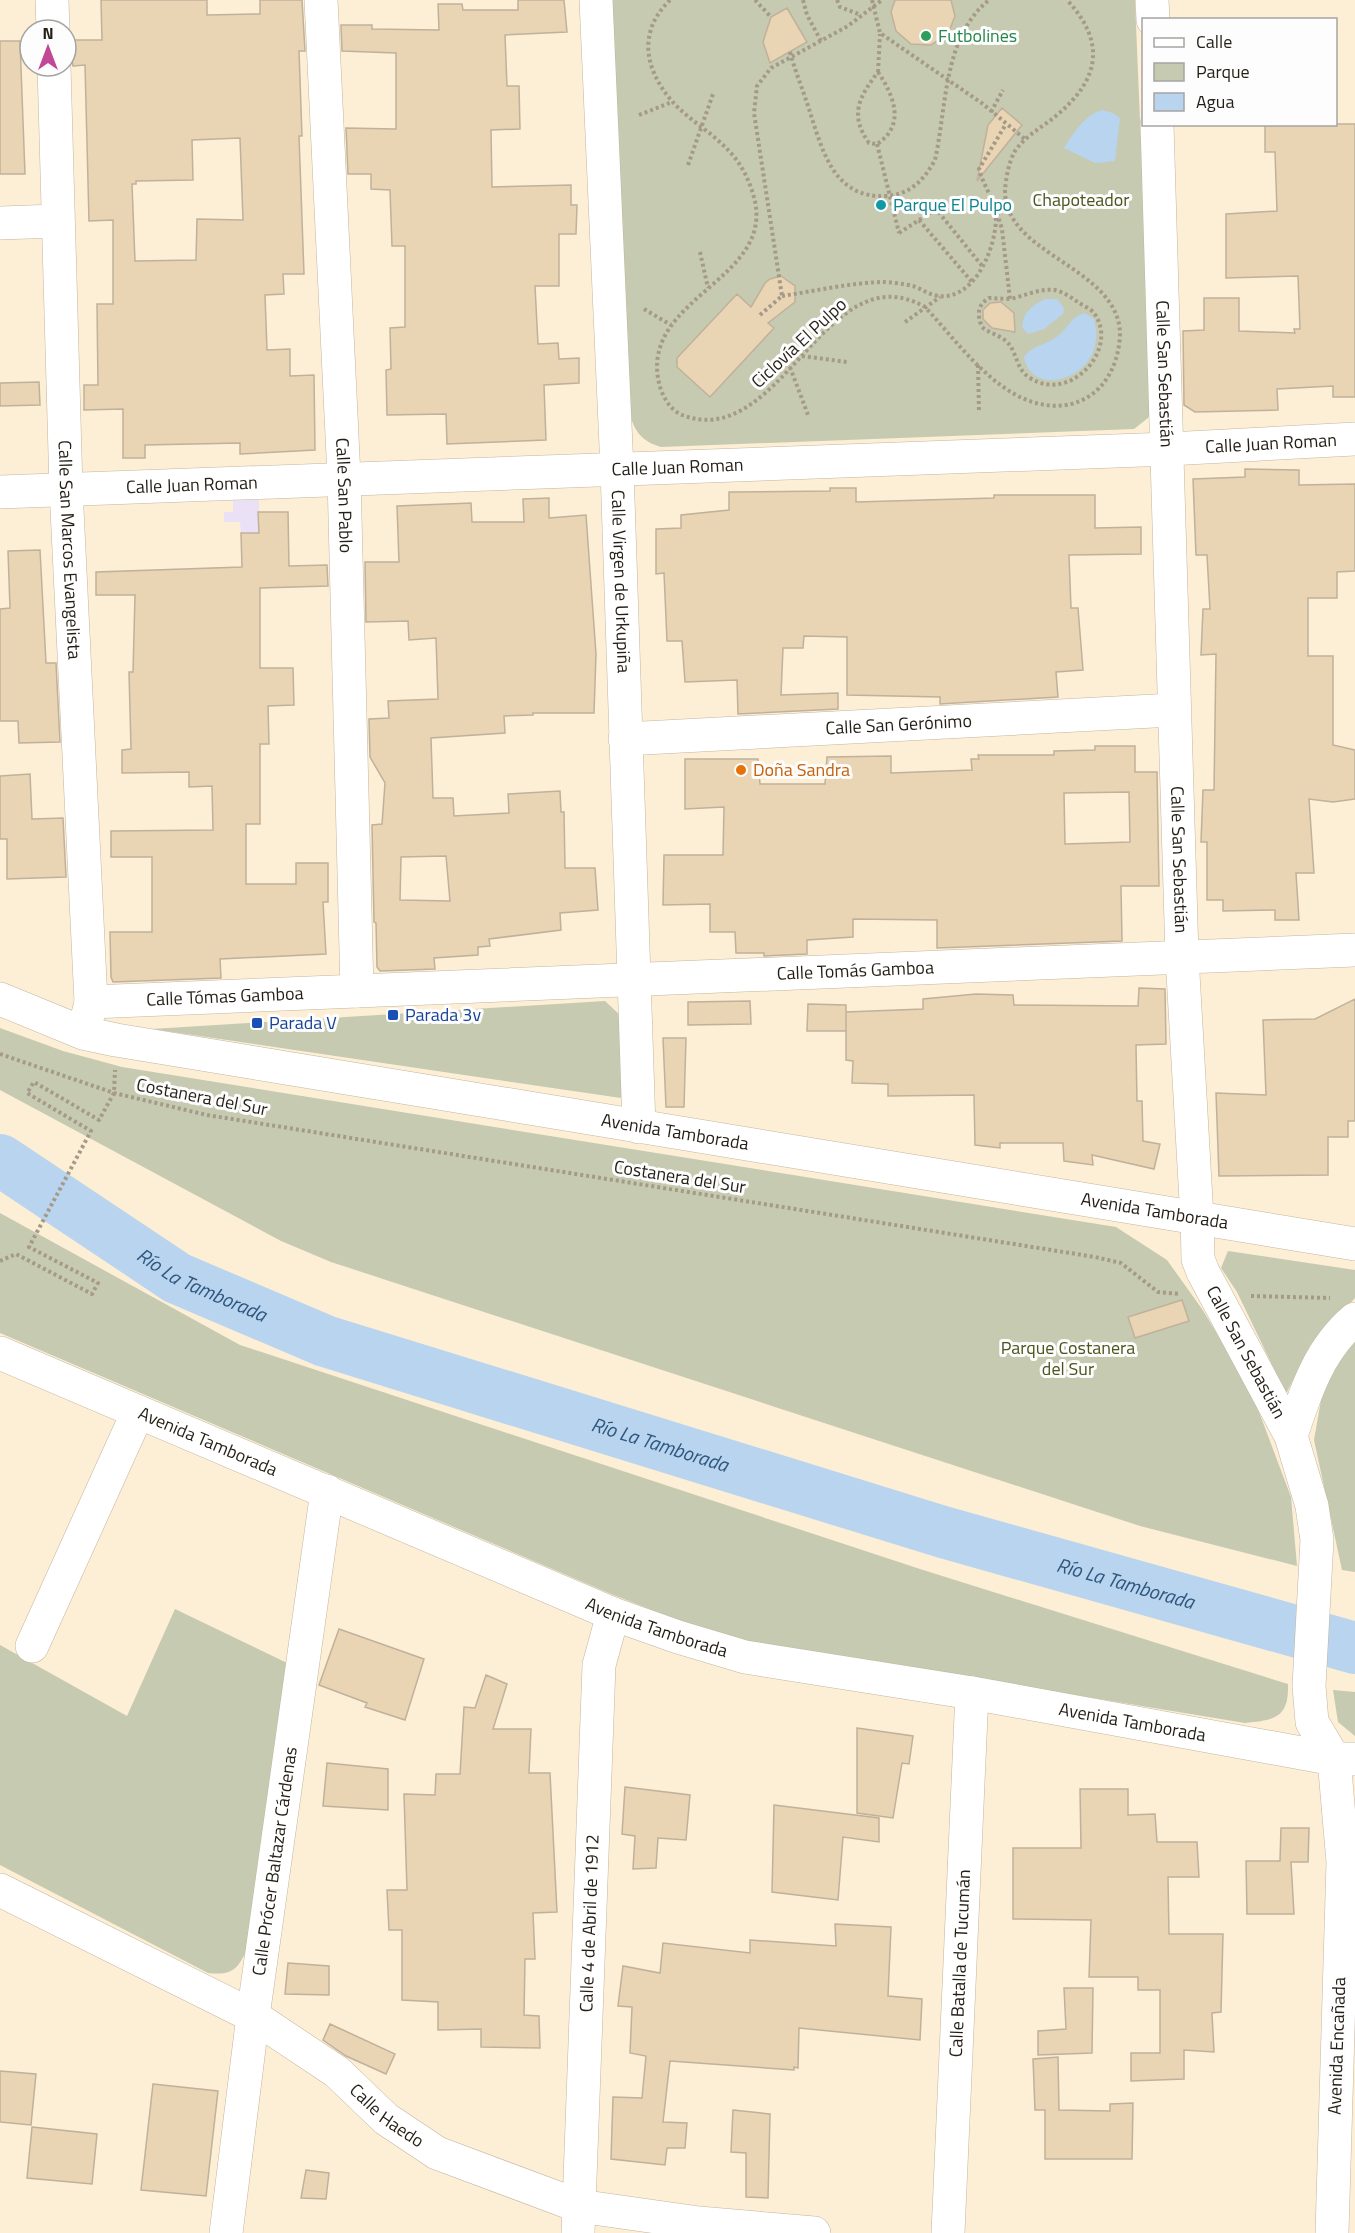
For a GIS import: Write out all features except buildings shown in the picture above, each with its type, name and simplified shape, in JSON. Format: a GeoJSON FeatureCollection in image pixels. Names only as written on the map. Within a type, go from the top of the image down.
{"type":"FeatureCollection","features":[{"type":"Feature","properties":{"kind":"street"},"geometry":{"type":"LineString","coordinates":[[52,0],[53,18]]}},
{"type":"Feature","properties":{"kind":"street","name":"Calle San Pablo"},"geometry":{"type":"LineString","coordinates":[[321,0],[344,477],[357,991]]}},
{"type":"Feature","properties":{"kind":"street","name":"Calle Virgen de Urkupiña"},"geometry":{"type":"LineString","coordinates":[[596,0],[617,469],[639,1127]]}},
{"type":"Feature","properties":{"kind":"street"},"geometry":{"type":"LineString","coordinates":[[1152,0],[1153,18]]}},
{"type":"Feature","properties":{"kind":"street","name":"Calle San Marcos Evangelista"},"geometry":{"type":"LineString","coordinates":[[54,78],[66,489],[91,1002],[83,1033]]}},
{"type":"Feature","properties":{"kind":"street","name":"Calle San Sebastián"},"geometry":{"type":"LineString","coordinates":[[1157,126],[1169,449],[1173,710],[1182,956],[1198,1258],[1215,1295],[1291,1436],[1312,1506],[1317,1540],[1317,1568],[1309,1686]]}},
{"type":"Feature","properties":{"kind":"street"},"geometry":{"type":"LineString","coordinates":[[0,223],[57,221]]}},
{"type":"Feature","properties":{"kind":"street","name":"Calle Juan Roman"},"geometry":{"type":"LineString","coordinates":[[0,492],[344,477],[1169,449],[1355,440]]}},
{"type":"Feature","properties":{"kind":"street","name":"Calle San Gerónimo"},"geometry":{"type":"LineString","coordinates":[[625,739],[1173,710]]}},
{"type":"Feature","properties":{"kind":"street","name":"Calle Tomás Gamboa"},"geometry":{"type":"LineString","coordinates":[[357,991],[1355,950]]}},
{"type":"Feature","properties":{"kind":"street","name":"Calle Tómas Gamboa"},"geometry":{"type":"LineString","coordinates":[[91,1002],[357,991]]}},
{"type":"Feature","properties":{"kind":"street","name":"Avenida Tamborada"},"geometry":{"type":"LineString","coordinates":[[0,999],[83,1033],[116,1040],[1355,1244]]}},
{"type":"Feature","properties":{"kind":"street"},"geometry":{"type":"LineString","coordinates":[[1291,1436],[1318,1363],[1343,1329],[1349,1309]]}},
{"type":"Feature","properties":{"kind":"street","name":"Avenida Tamborada"},"geometry":{"type":"LineString","coordinates":[[0,1353],[613,1614],[745,1657],[972,1693],[1344,1759]]}},
{"type":"Feature","properties":{"kind":"street"},"geometry":{"type":"LineString","coordinates":[[32,1646],[138,1412]]}},
{"type":"Feature","properties":{"kind":"street","name":"Calle Prócer Baltazar Cárdenas"},"geometry":{"type":"LineString","coordinates":[[226,2233],[253,2016],[327,1491]]}},
{"type":"Feature","properties":{"kind":"street","name":"Calle 4 de Abril de 1912"},"geometry":{"type":"LineString","coordinates":[[579,2219],[599,1665],[613,1614]]}},
{"type":"Feature","properties":{"kind":"street","name":"Avenida Encañada"},"geometry":{"type":"LineString","coordinates":[[1309,1686],[1312,1722],[1344,1759],[1346,2043],[1332,2233]]}},
{"type":"Feature","properties":{"kind":"street","name":"Calle Batalla de Tucumán"},"geometry":{"type":"LineString","coordinates":[[948,2233],[972,1693]]}},
{"type":"Feature","properties":{"kind":"street","name":"Calle Haedo"},"geometry":{"type":"LineString","coordinates":[[0,1890],[253,2016],[337,2072],[386,2119],[437,2153],[579,2219],[699,2223],[814,2233]]}},
{"type":"Feature","properties":{"kind":"path"},"geometry":{"type":"LineString","coordinates":[[755,0],[771,17]]}},
{"type":"Feature","properties":{"kind":"path"},"geometry":{"type":"LineString","coordinates":[[803,0],[807,15],[821,40]]}},
{"type":"Feature","properties":{"kind":"path"},"geometry":{"type":"LineString","coordinates":[[837,0],[840,7],[862,15]]}},
{"type":"Feature","properties":{"kind":"path"},"geometry":{"type":"LineString","coordinates":[[872,0],[880,33],[878,72],[894,104],[894,122],[889,137],[877,144],[869,143],[860,131],[857,116],[867,86],[878,72]]}},
{"type":"Feature","properties":{"kind":"path"},"geometry":{"type":"LineString","coordinates":[[782,296],[754,113],[755,99],[763,76],[771,68],[791,54],[848,26],[882,0]]}},
{"type":"Feature","properties":{"kind":"path"},"geometry":{"type":"LineString","coordinates":[[791,54],[824,154],[837,176],[857,193],[872,197],[895,195],[911,190],[935,160],[949,80],[965,26],[989,0]]}},
{"type":"Feature","properties":{"kind":"path","name":"Ciclovía El Pulpo"},"geometry":{"type":"LineString","coordinates":[[668,1],[657,13],[649,34],[648,50],[654,75],[672,102],[728,149],[748,177],[756,202],[756,228],[750,248],[671,325],[660,344],[656,370],[662,395],[676,412],[696,420],[723,420],[750,406],[842,316],[864,303],[888,295],[912,300],[925,307],[998,385],[1023,398],[1046,406],[1068,405],[1087,398],[1104,384],[1117,355],[1120,339],[1118,319],[1108,300],[1088,279],[1025,234],[1012,214],[1005,192],[1014,152],[1081,93],[1091,70],[1093,42],[1084,18],[1067,0]]}},
{"type":"Feature","properties":{"kind":"path"},"geometry":{"type":"LineString","coordinates":[[880,33],[949,80],[1026,140]]}},
{"type":"Feature","properties":{"kind":"path"},"geometry":{"type":"LineString","coordinates":[[991,112],[1003,90]]}},
{"type":"Feature","properties":{"kind":"path"},"geometry":{"type":"LineString","coordinates":[[688,165],[713,94]]}},
{"type":"Feature","properties":{"kind":"path"},"geometry":{"type":"LineString","coordinates":[[639,116],[672,102]]}},
{"type":"Feature","properties":{"kind":"path"},"geometry":{"type":"LineString","coordinates":[[1006,124],[979,169],[982,183],[997,213],[1002,230],[1010,298]]}},
{"type":"Feature","properties":{"kind":"path"},"geometry":{"type":"LineString","coordinates":[[877,144],[899,233],[936,209],[983,267]]}},
{"type":"Feature","properties":{"kind":"path"},"geometry":{"type":"LineString","coordinates":[[905,322],[941,297],[959,292],[972,282],[983,267],[994,233],[997,213]]}},
{"type":"Feature","properties":{"kind":"path"},"geometry":{"type":"LineString","coordinates":[[919,220],[972,282]]}},
{"type":"Feature","properties":{"kind":"path"},"geometry":{"type":"LineString","coordinates":[[700,252],[708,288]]}},
{"type":"Feature","properties":{"kind":"path"},"geometry":{"type":"LineString","coordinates":[[760,315],[782,296],[883,282],[914,286],[941,297]]}},
{"type":"Feature","properties":{"kind":"path"},"geometry":{"type":"LineString","coordinates":[[1054,290],[1064,293],[1093,312],[1099,323],[1100,337],[1097,354],[1089,367],[1077,378],[1062,385],[1047,384],[1030,378],[1018,368],[1016,356],[1005,340],[982,327],[978,317],[980,307],[989,298],[1010,298],[1054,290]]}},
{"type":"Feature","properties":{"kind":"path"},"geometry":{"type":"LineString","coordinates":[[644,309],[671,325]]}},
{"type":"Feature","properties":{"kind":"path"},"geometry":{"type":"LineString","coordinates":[[801,356],[847,362]]}},
{"type":"Feature","properties":{"kind":"path"},"geometry":{"type":"LineString","coordinates":[[978,364],[979,413]]}},
{"type":"Feature","properties":{"kind":"path"},"geometry":{"type":"LineString","coordinates":[[790,367],[808,416]]}},
{"type":"Feature","properties":{"kind":"path"},"geometry":{"type":"LineString","coordinates":[[0,1262],[16,1254],[92,1294],[98,1283],[29,1247],[92,1131],[27,1093],[34,1082],[99,1120],[114,1093],[116,1040]]}},
{"type":"Feature","properties":{"kind":"path","name":"Costanera del Sur"},"geometry":{"type":"LineString","coordinates":[[0,1054],[114,1093],[207,1115],[1095,1257],[1121,1263],[1158,1292],[1215,1295],[1349,1309]]}},
{"type":"Feature","properties":{"kind":"shaded area"},"geometry":{"type":"Polygon","coordinates":[[[233,500],[259,500],[259,533],[241,533],[240,522],[224,522],[224,512],[233,512],[233,500]]]}},
{"type":"Feature","properties":{"kind":"green space","name":"Parque El Pulpo"},"geometry":{"type":"Polygon","coordinates":[[[608,0],[1135,0],[1152,410],[1148,418],[1134,429],[661,447],[648,442],[636,430],[629,411],[608,0]]]}},
{"type":"Feature","properties":{"kind":"green space"},"geometry":{"type":"Polygon","coordinates":[[[605,1001],[623,1018],[621,1098],[152,1029],[605,1001]]]}},
{"type":"Feature","properties":{"kind":"green space","name":"Parque Costanera del Sur"},"geometry":{"type":"Polygon","coordinates":[[[0,1028],[63,1051],[122,1067],[1116,1227],[1167,1260],[1202,1309],[1250,1388],[1291,1497],[1297,1566],[1140,1526],[331,1262],[281,1241],[0,1090],[0,1028]]]}},
{"type":"Feature","properties":{"kind":"green space"},"geometry":{"type":"Polygon","coordinates":[[[0,1213],[240,1345],[920,1569],[1288,1684],[1286,1704],[1278,1715],[1272,1718],[1245,1723],[749,1641],[685,1623],[611,1594],[0,1333],[0,1213]]]}},
{"type":"Feature","properties":{"kind":"green space"},"geometry":{"type":"Polygon","coordinates":[[[1228,1251],[1355,1270],[1355,1298],[1311,1344],[1286,1394],[1237,1292],[1221,1268],[1228,1251]]]}},
{"type":"Feature","properties":{"kind":"green space"},"geometry":{"type":"Polygon","coordinates":[[[1355,1341],[1355,1572],[1342,1570],[1314,1440],[1321,1400],[1336,1362],[1355,1341]]]}},
{"type":"Feature","properties":{"kind":"green space"},"geometry":{"type":"Polygon","coordinates":[[[175,1609],[287,1663],[249,1946],[234,1969],[217,1974],[208,1973],[0,1865],[0,1645],[127,1716],[175,1609]]]}},
{"type":"Feature","properties":{"kind":"green space"},"geometry":{"type":"Polygon","coordinates":[[[1333,1690],[1355,1692],[1355,1736],[1338,1722],[1333,1690]]]}},
{"type":"Feature","properties":{"kind":"water"},"geometry":{"type":"Polygon","coordinates":[[[1102,110],[1120,118],[1115,161],[1095,163],[1064,148],[1089,116],[1102,110]]]}},
{"type":"Feature","properties":{"kind":"water"},"geometry":{"type":"Polygon","coordinates":[[[1045,299],[1057,299],[1064,308],[1063,314],[1044,329],[1028,334],[1022,327],[1025,317],[1033,307],[1045,299]]]}},
{"type":"Feature","properties":{"kind":"water"},"geometry":{"type":"Polygon","coordinates":[[[1085,313],[1094,319],[1096,338],[1093,353],[1085,365],[1062,379],[1049,380],[1038,377],[1029,369],[1024,357],[1036,347],[1056,338],[1074,319],[1085,313]]]}},
{"type":"Feature","properties":{"kind":"waterway","name":"Río La Tamborada"},"geometry":{"type":"LineString","coordinates":[[0,1160],[177,1278],[325,1341],[943,1532],[1355,1648]]}},
{"type":"Feature","properties":{"kind":"place","name":"Futbolines"},"geometry":{"type":"Point","coordinates":[926,36]}},
{"type":"Feature","properties":{"kind":"place","name":"Parque El Pulpo"},"geometry":{"type":"Point","coordinates":[881,205]}},
{"type":"Feature","properties":{"kind":"place","name":"Doña Sandra"},"geometry":{"type":"Point","coordinates":[741,770]}},
{"type":"Feature","properties":{"kind":"place","name":"Parada 3v"},"geometry":{"type":"Point","coordinates":[393,1015]}},
{"type":"Feature","properties":{"kind":"place","name":"Parada V"},"geometry":{"type":"Point","coordinates":[257,1023]}},
{"type":"Feature","properties":{"kind":"park label","name":"Chapoteador"},"geometry":{"type":"Point","coordinates":[1081,200]}}]}
